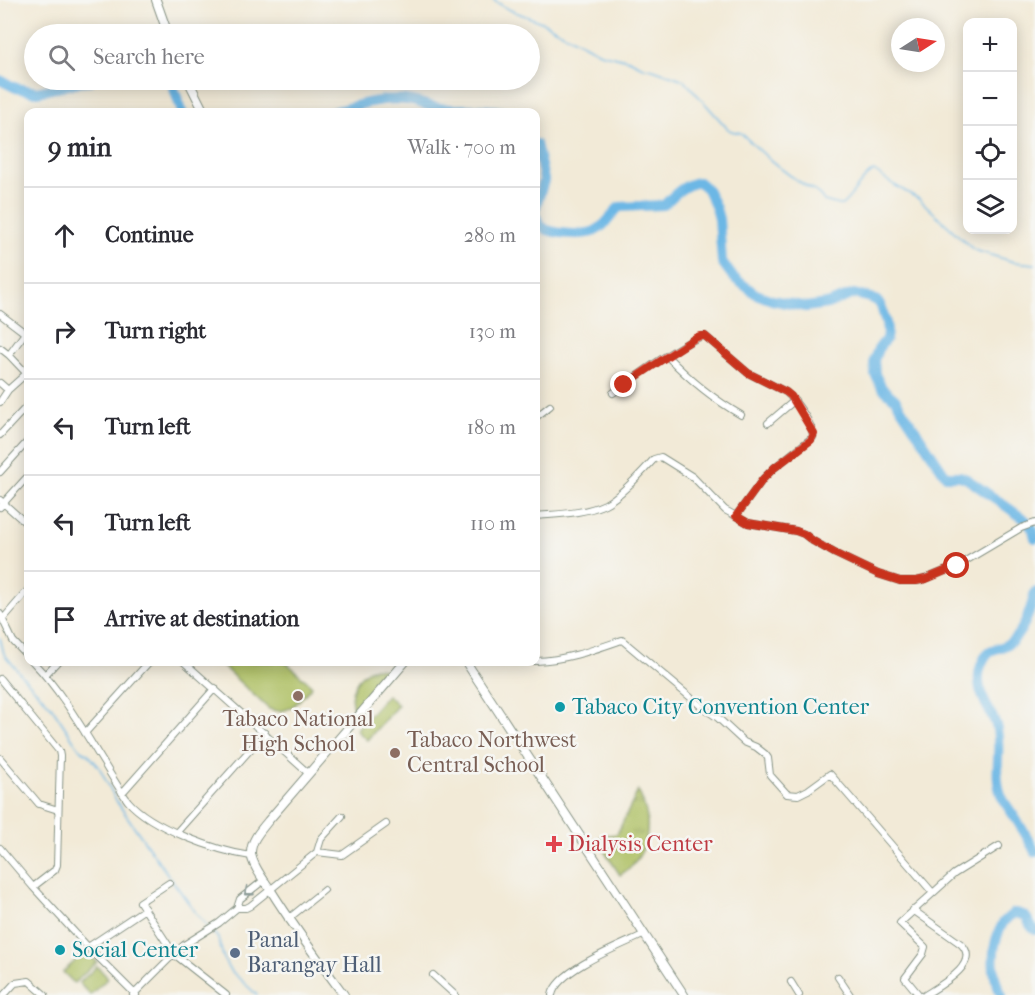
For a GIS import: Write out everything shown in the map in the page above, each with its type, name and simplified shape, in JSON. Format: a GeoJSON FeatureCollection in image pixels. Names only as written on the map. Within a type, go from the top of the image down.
{"type":"FeatureCollection","features":[{"type":"Feature","properties":{"kind":"main road"},"geometry":{"type":"LineString","coordinates":[[156,0],[164,24]]}},
{"type":"Feature","properties":{"kind":"main road"},"geometry":{"type":"LineString","coordinates":[[193,90],[202,108]]}},
{"type":"Feature","properties":{"kind":"main road"},"geometry":{"type":"LineString","coordinates":[[344,995],[270,891],[251,856],[252,845],[260,831],[308,772],[401,666]]}},
{"type":"Feature","properties":{"kind":"main road"},"geometry":{"type":"LineString","coordinates":[[469,666],[683,994]]}},
{"type":"Feature","properties":{"kind":"street"},"geometry":{"type":"LineString","coordinates":[[0,314],[24,332]]}},
{"type":"Feature","properties":{"kind":"street"},"geometry":{"type":"LineString","coordinates":[[9,355],[24,334]]}},
{"type":"Feature","properties":{"kind":"street"},"geometry":{"type":"LineString","coordinates":[[613,393],[695,338],[705,336],[748,373],[786,392],[795,400],[813,430],[813,437],[763,479],[736,516]]}},
{"type":"Feature","properties":{"kind":"street"},"geometry":{"type":"LineString","coordinates":[[0,348],[24,370]]}},
{"type":"Feature","properties":{"kind":"street"},"geometry":{"type":"LineString","coordinates":[[667,356],[681,371],[723,405],[741,415]]}},
{"type":"Feature","properties":{"kind":"street"},"geometry":{"type":"LineString","coordinates":[[0,402],[8,390],[24,377]]}},
{"type":"Feature","properties":{"kind":"street"},"geometry":{"type":"LineString","coordinates":[[0,383],[8,390]]}},
{"type":"Feature","properties":{"kind":"street"},"geometry":{"type":"LineString","coordinates":[[768,423],[795,400]]}},
{"type":"Feature","properties":{"kind":"street"},"geometry":{"type":"LineString","coordinates":[[540,414],[550,406]]}},
{"type":"Feature","properties":{"kind":"street"},"geometry":{"type":"LineString","coordinates":[[0,435],[24,409]]}},
{"type":"Feature","properties":{"kind":"street"},"geometry":{"type":"LineString","coordinates":[[0,472],[24,445]]}},
{"type":"Feature","properties":{"kind":"street"},"geometry":{"type":"LineString","coordinates":[[540,516],[585,510],[606,503],[626,488],[654,459],[661,457],[693,477],[725,510],[748,523],[804,534],[836,554],[878,574],[900,581],[916,581],[946,572],[1021,528],[1035,523]]}},
{"type":"Feature","properties":{"kind":"street"},"geometry":{"type":"LineString","coordinates":[[24,480],[1,503],[24,522]]}},
{"type":"Feature","properties":{"kind":"street"},"geometry":{"type":"LineString","coordinates":[[24,594],[2,617],[13,641],[24,653]]}},
{"type":"Feature","properties":{"kind":"street"},"geometry":{"type":"LineString","coordinates":[[540,661],[573,656],[622,640],[744,742],[765,754],[768,758],[770,775],[787,794],[798,795],[830,774],[933,893]]}},
{"type":"Feature","properties":{"kind":"street"},"geometry":{"type":"LineString","coordinates":[[37,666],[85,733],[123,793],[142,813],[176,833],[234,853],[251,856]]}},
{"type":"Feature","properties":{"kind":"street"},"geometry":{"type":"LineString","coordinates":[[45,675],[53,666]]}},
{"type":"Feature","properties":{"kind":"street"},"geometry":{"type":"LineString","coordinates":[[85,733],[145,666]]}},
{"type":"Feature","properties":{"kind":"street"},"geometry":{"type":"LineString","coordinates":[[189,666],[308,772]]}},
{"type":"Feature","properties":{"kind":"street"},"geometry":{"type":"LineString","coordinates":[[0,679],[59,751],[60,756],[57,865],[55,870],[33,887]]}},
{"type":"Feature","properties":{"kind":"street"},"geometry":{"type":"LineString","coordinates":[[123,793],[215,688]]}},
{"type":"Feature","properties":{"kind":"street"},"geometry":{"type":"LineString","coordinates":[[176,833],[265,733]]}},
{"type":"Feature","properties":{"kind":"street"},"geometry":{"type":"LineString","coordinates":[[0,758],[39,804],[58,810]]}},
{"type":"Feature","properties":{"kind":"street"},"geometry":{"type":"LineString","coordinates":[[237,908],[250,906],[317,852],[321,839],[342,816]]}},
{"type":"Feature","properties":{"kind":"street"},"geometry":{"type":"LineString","coordinates":[[317,852],[342,855],[386,824]]}},
{"type":"Feature","properties":{"kind":"street"},"geometry":{"type":"LineString","coordinates":[[919,995],[905,978],[923,954],[925,947],[900,922],[954,874],[999,846]]}},
{"type":"Feature","properties":{"kind":"street"},"geometry":{"type":"LineString","coordinates":[[0,848],[33,887],[134,994],[184,945],[219,923],[237,908],[240,899],[264,880]]}},
{"type":"Feature","properties":{"kind":"street"},"geometry":{"type":"LineString","coordinates":[[169,883],[140,902],[174,954],[226,995]]}},
{"type":"Feature","properties":{"kind":"street"},"geometry":{"type":"LineString","coordinates":[[288,918],[324,890]]}},
{"type":"Feature","properties":{"kind":"street"},"geometry":{"type":"LineString","coordinates":[[88,946],[145,909]]}},
{"type":"Feature","properties":{"kind":"street"},"geometry":{"type":"LineString","coordinates":[[913,910],[961,944],[966,951],[966,960],[956,975],[925,995]]}},
{"type":"Feature","properties":{"kind":"street"},"geometry":{"type":"LineString","coordinates":[[552,995],[554,988],[573,970],[645,934]]}},
{"type":"Feature","properties":{"kind":"street"},"geometry":{"type":"LineString","coordinates":[[433,975],[455,995]]}},
{"type":"Feature","properties":{"kind":"street"},"geometry":{"type":"LineString","coordinates":[[838,977],[849,995]]}},
{"type":"Feature","properties":{"kind":"street"},"geometry":{"type":"LineString","coordinates":[[4,995],[15,983],[29,981],[45,995]]}},
{"type":"Feature","properties":{"kind":"street"},"geometry":{"type":"LineString","coordinates":[[791,982],[799,995]]}},
{"type":"Feature","properties":{"kind":"green space"},"geometry":{"type":"Polygon","coordinates":[[[222,666],[290,666],[312,686],[289,709],[276,711],[269,709],[222,666]]]}},
{"type":"Feature","properties":{"kind":"green space"},"geometry":{"type":"Polygon","coordinates":[[[373,668],[388,671],[354,710],[351,697],[354,685],[362,675],[373,668]]]}},
{"type":"Feature","properties":{"kind":"green space"},"geometry":{"type":"Polygon","coordinates":[[[387,695],[398,705],[367,740],[356,730],[387,695]]]}},
{"type":"Feature","properties":{"kind":"green space"},"geometry":{"type":"Polygon","coordinates":[[[638,791],[646,814],[646,837],[638,858],[620,875],[597,840],[602,836],[617,834],[638,791]]]}},
{"type":"Feature","properties":{"kind":"green space"},"geometry":{"type":"Polygon","coordinates":[[[86,951],[97,962],[74,983],[63,972],[86,951]]]}},
{"type":"Feature","properties":{"kind":"green space"},"geometry":{"type":"Polygon","coordinates":[[[97,966],[108,978],[90,995],[79,983],[97,966]]]}},
{"type":"Feature","properties":{"kind":"waterway"},"geometry":{"type":"LineString","coordinates":[[493,0],[510,10],[544,23],[600,53],[629,60],[684,80],[727,128],[741,133],[772,161],[816,192],[824,201],[842,205],[874,171],[919,199],[974,250],[1014,262],[1035,264]]}},
{"type":"Feature","properties":{"kind":"waterway"},"geometry":{"type":"LineString","coordinates":[[0,80],[24,90]]}},
{"type":"Feature","properties":{"kind":"waterway"},"geometry":{"type":"LineString","coordinates":[[26,90],[37,92],[46,90]]}},
{"type":"Feature","properties":{"kind":"waterway"},"geometry":{"type":"LineString","coordinates":[[174,90],[181,108]]}},
{"type":"Feature","properties":{"kind":"waterway"},"geometry":{"type":"LineString","coordinates":[[348,108],[370,102],[398,99],[439,108]]}},
{"type":"Feature","properties":{"kind":"waterway"},"geometry":{"type":"LineString","coordinates":[[540,162],[544,180],[540,194]]}},
{"type":"Feature","properties":{"kind":"waterway"},"geometry":{"type":"LineString","coordinates":[[540,224],[547,230],[558,233],[590,233],[603,226],[619,207],[664,205],[684,188],[699,182],[707,189],[716,208],[722,262],[733,277],[756,294],[806,307],[827,304],[854,294],[877,301],[881,306],[887,331],[886,339],[878,349],[874,360],[875,374],[882,388],[895,399],[946,476],[960,476],[967,479],[1027,521],[1035,538]]}},
{"type":"Feature","properties":{"kind":"waterway"},"geometry":{"type":"LineString","coordinates":[[1035,592],[1021,630],[1010,642],[987,654],[979,674],[981,694],[995,722],[998,734],[999,788],[1035,852]]}},
{"type":"Feature","properties":{"kind":"waterway"},"geometry":{"type":"LineString","coordinates":[[0,638],[4,654],[51,706],[81,750],[88,754],[99,767],[117,802],[208,927]]}},
{"type":"Feature","properties":{"kind":"waterway"},"geometry":{"type":"LineString","coordinates":[[1002,995],[995,978],[994,950],[1003,923],[1014,913],[1020,914],[1026,917],[1035,930]]}},
{"type":"Feature","properties":{"kind":"waterway"},"geometry":{"type":"LineString","coordinates":[[211,930],[218,938],[228,968],[257,995]]}},
{"type":"Feature","properties":{"kind":"place","name":"Tabaco National High School"},"geometry":{"type":"Point","coordinates":[298,696]}},
{"type":"Feature","properties":{"kind":"place","name":"Tabaco City Convention Center"},"geometry":{"type":"Point","coordinates":[560,707]}},
{"type":"Feature","properties":{"kind":"place","name":"Tabaco Northwest Central School"},"geometry":{"type":"Point","coordinates":[395,753]}},
{"type":"Feature","properties":{"kind":"place","name":"Dialysis Center"},"geometry":{"type":"Point","coordinates":[554,844]}},
{"type":"Feature","properties":{"kind":"place","name":"Social Center"},"geometry":{"type":"Point","coordinates":[60,950]}},
{"type":"Feature","properties":{"kind":"place","name":"Panal Barangay Hall"},"geometry":{"type":"Point","coordinates":[235,953]}},
{"type":"Feature","properties":{"kind":"route"},"geometry":{"type":"LineString","coordinates":[[624,385],[695,338],[705,336],[748,373],[791,396],[814,434],[811,440],[763,479],[736,516],[748,523],[804,534],[836,554],[878,574],[900,581],[926,579],[957,566]]}}]}
